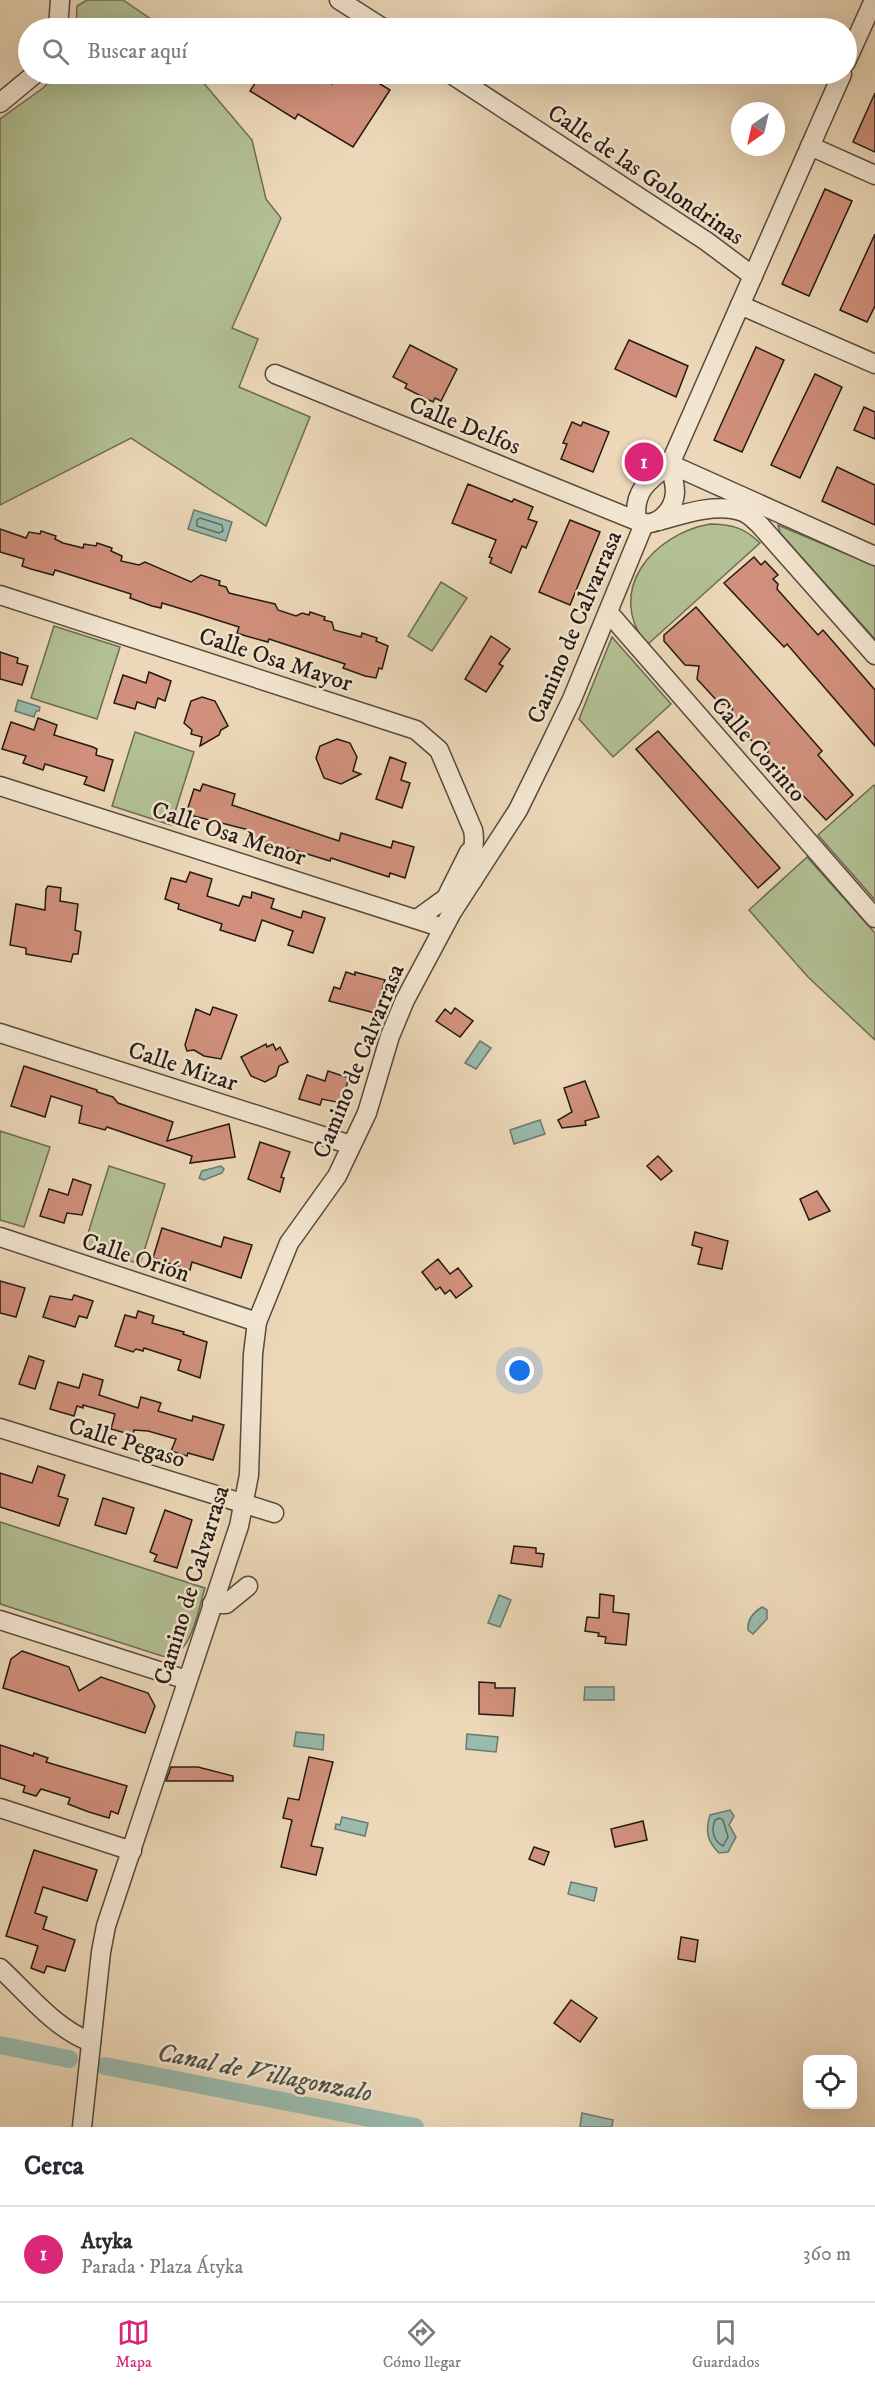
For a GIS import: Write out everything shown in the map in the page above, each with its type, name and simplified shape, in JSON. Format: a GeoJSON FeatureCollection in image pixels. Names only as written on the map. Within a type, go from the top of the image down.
{"type":"FeatureCollection","features":[{"type":"Feature","properties":{"kind":"street"},"geometry":{"type":"LineString","coordinates":[[59,18],[60,0]]}},
{"type":"Feature","properties":{"kind":"street"},"geometry":{"type":"LineString","coordinates":[[339,0],[367,18]]}},
{"type":"Feature","properties":{"kind":"street"},"geometry":{"type":"LineString","coordinates":[[857,38],[874,0]]}},
{"type":"Feature","properties":{"kind":"street"},"geometry":{"type":"LineString","coordinates":[[0,103],[24,84]]}},
{"type":"Feature","properties":{"kind":"street","name":"Calle de las Golondrinas"},"geometry":{"type":"LineString","coordinates":[[466,84],[706,241],[753,276]]}},
{"type":"Feature","properties":{"kind":"street"},"geometry":{"type":"LineString","coordinates":[[646,522],[634,507],[643,486],[666,473],[838,84]]}},
{"type":"Feature","properties":{"kind":"street"},"geometry":{"type":"LineString","coordinates":[[810,146],[875,175]]}},
{"type":"Feature","properties":{"kind":"street"},"geometry":{"type":"LineString","coordinates":[[740,305],[875,364]]}},
{"type":"Feature","properties":{"kind":"street","name":"Calle Delfos"},"geometry":{"type":"LineString","coordinates":[[275,374],[646,522]]}},
{"type":"Feature","properties":{"kind":"street"},"geometry":{"type":"LineString","coordinates":[[666,473],[875,555]]}},
{"type":"Feature","properties":{"kind":"street"},"geometry":{"type":"LineString","coordinates":[[646,522],[672,507],[675,491],[666,473]]}},
{"type":"Feature","properties":{"kind":"street"},"geometry":{"type":"LineString","coordinates":[[646,522],[746,506]]}},
{"type":"Feature","properties":{"kind":"street"},"geometry":{"type":"LineString","coordinates":[[746,506],[759,524],[875,655]]}},
{"type":"Feature","properties":{"kind":"street","name":"Camino de Calvarrasa"},"geometry":{"type":"LineString","coordinates":[[82,2127],[106,1926],[239,1526],[244,1503],[249,1475],[253,1354],[257,1322],[290,1243],[338,1176],[366,1113],[394,1026],[443,928],[451,901],[518,810],[572,699],[646,522]]}},
{"type":"Feature","properties":{"kind":"street","name":"Calle Osa Mayor"},"geometry":{"type":"LineString","coordinates":[[0,595],[416,730],[428,738],[439,750],[475,839],[466,880]]}},
{"type":"Feature","properties":{"kind":"street","name":"Calle Corinto"},"geometry":{"type":"LineString","coordinates":[[608,612],[875,918]]}},
{"type":"Feature","properties":{"kind":"street","name":"Calle Osa Menor"},"geometry":{"type":"LineString","coordinates":[[0,786],[443,928]]}},
{"type":"Feature","properties":{"kind":"street"},"geometry":{"type":"LineString","coordinates":[[417,919],[451,901]]}},
{"type":"Feature","properties":{"kind":"street","name":"Calle Mizar"},"geometry":{"type":"LineString","coordinates":[[0,1033],[351,1145]]}},
{"type":"Feature","properties":{"kind":"street","name":"Calle Orión"},"geometry":{"type":"LineString","coordinates":[[0,1237],[257,1322]]}},
{"type":"Feature","properties":{"kind":"street","name":"Calle Pegaso"},"geometry":{"type":"LineString","coordinates":[[0,1428],[274,1513]]}},
{"type":"Feature","properties":{"kind":"street"},"geometry":{"type":"LineString","coordinates":[[212,1604],[226,1605],[248,1586]]}},
{"type":"Feature","properties":{"kind":"street"},"geometry":{"type":"LineString","coordinates":[[0,1620],[187,1680]]}},
{"type":"Feature","properties":{"kind":"street"},"geometry":{"type":"LineString","coordinates":[[0,1808],[132,1851]]}},
{"type":"Feature","properties":{"kind":"street"},"geometry":{"type":"LineString","coordinates":[[0,1968],[62,2025],[77,2037],[91,2042]]}},
{"type":"Feature","properties":{"kind":"green space"},"geometry":{"type":"Polygon","coordinates":[[[87,0],[123,0],[149,18],[76,18],[77,6],[87,0]]]}},
{"type":"Feature","properties":{"kind":"green space"},"geometry":{"type":"Polygon","coordinates":[[[47,84],[204,84],[252,140],[266,199],[281,218],[232,328],[258,339],[239,387],[310,417],[266,526],[131,438],[0,505],[0,119],[47,84]]]}},
{"type":"Feature","properties":{"kind":"green space"},"geometry":{"type":"Polygon","coordinates":[[[710,524],[737,528],[760,543],[647,645],[635,625],[631,605],[633,586],[641,568],[654,552],[670,540],[689,530],[710,524]]]}},
{"type":"Feature","properties":{"kind":"green space"},"geometry":{"type":"Polygon","coordinates":[[[778,525],[875,566],[875,639],[780,533],[778,525]]]}},
{"type":"Feature","properties":{"kind":"green space"},"geometry":{"type":"Polygon","coordinates":[[[441,582],[467,598],[432,651],[408,636],[441,582]]]}},
{"type":"Feature","properties":{"kind":"green space"},"geometry":{"type":"Polygon","coordinates":[[[54,626],[120,647],[97,719],[31,698],[54,626]]]}},
{"type":"Feature","properties":{"kind":"green space"},"geometry":{"type":"Polygon","coordinates":[[[612,637],[671,704],[613,757],[579,719],[612,637]]]}},
{"type":"Feature","properties":{"kind":"green space"},"geometry":{"type":"Polygon","coordinates":[[[135,732],[194,752],[171,825],[112,806],[135,732]]]}},
{"type":"Feature","properties":{"kind":"green space"},"geometry":{"type":"Polygon","coordinates":[[[875,786],[875,900],[818,835],[875,786]]]}},
{"type":"Feature","properties":{"kind":"green space"},"geometry":{"type":"Polygon","coordinates":[[[807,857],[875,933],[875,1040],[808,977],[749,910],[807,857]]]}},
{"type":"Feature","properties":{"kind":"green space"},"geometry":{"type":"Polygon","coordinates":[[[0,1131],[50,1147],[24,1227],[0,1220],[0,1131]]]}},
{"type":"Feature","properties":{"kind":"green space"},"geometry":{"type":"Polygon","coordinates":[[[109,1166],[165,1184],[140,1264],[84,1246],[109,1166]]]}},
{"type":"Feature","properties":{"kind":"green space"},"geometry":{"type":"Polygon","coordinates":[[[0,1522],[205,1588],[187,1642],[172,1655],[162,1656],[0,1604],[0,1522]]]}},
{"type":"Feature","properties":{"kind":"water"},"geometry":{"type":"Polygon","coordinates":[[[194,510],[232,522],[226,541],[188,529],[194,510]]]}},
{"type":"Feature","properties":{"kind":"water"},"geometry":{"type":"Polygon","coordinates":[[[18,700],[40,707],[39,711],[36,711],[34,717],[15,711],[18,700]]]}},
{"type":"Feature","properties":{"kind":"water"},"geometry":{"type":"Polygon","coordinates":[[[480,1041],[491,1048],[476,1069],[465,1063],[480,1041]]]}},
{"type":"Feature","properties":{"kind":"water"},"geometry":{"type":"Polygon","coordinates":[[[540,1120],[545,1134],[514,1144],[510,1130],[540,1120]]]}},
{"type":"Feature","properties":{"kind":"water"},"geometry":{"type":"Polygon","coordinates":[[[221,1166],[224,1169],[222,1173],[204,1180],[199,1178],[202,1171],[221,1166]]]}},
{"type":"Feature","properties":{"kind":"water"},"geometry":{"type":"Polygon","coordinates":[[[499,1595],[511,1600],[500,1627],[488,1623],[499,1595]]]}},
{"type":"Feature","properties":{"kind":"water"},"geometry":{"type":"Polygon","coordinates":[[[762,1607],[767,1610],[767,1619],[753,1634],[748,1630],[750,1620],[762,1607]]]}},
{"type":"Feature","properties":{"kind":"water"},"geometry":{"type":"Polygon","coordinates":[[[585,1687],[614,1687],[614,1700],[584,1700],[585,1687]]]}},
{"type":"Feature","properties":{"kind":"water"},"geometry":{"type":"Polygon","coordinates":[[[296,1732],[324,1735],[323,1750],[294,1746],[296,1732]]]}},
{"type":"Feature","properties":{"kind":"water"},"geometry":{"type":"Polygon","coordinates":[[[467,1734],[498,1737],[496,1752],[466,1749],[467,1734]]]}},
{"type":"Feature","properties":{"kind":"water"},"geometry":{"type":"Polygon","coordinates":[[[730,1810],[734,1816],[729,1825],[736,1837],[728,1852],[719,1853],[710,1840],[707,1831],[708,1821],[710,1815],[730,1810]]]}},
{"type":"Feature","properties":{"kind":"water"},"geometry":{"type":"Polygon","coordinates":[[[342,1817],[368,1823],[365,1836],[335,1829],[336,1824],[340,1825],[342,1817]]]}},
{"type":"Feature","properties":{"kind":"water"},"geometry":{"type":"Polygon","coordinates":[[[571,1882],[597,1888],[594,1901],[568,1894],[571,1882]]]}},
{"type":"Feature","properties":{"kind":"water"},"geometry":{"type":"Polygon","coordinates":[[[582,2113],[613,2120],[612,2127],[580,2127],[582,2113]]]}},
{"type":"Feature","properties":{"kind":"building"},"geometry":{"type":"Polygon","coordinates":[[[255,84],[380,84],[390,90],[353,147],[298,114],[295,119],[250,91],[255,84]]]}},
{"type":"Feature","properties":{"kind":"building"},"geometry":{"type":"Polygon","coordinates":[[[875,93],[875,152],[853,142],[875,93]]]}},
{"type":"Feature","properties":{"kind":"building"},"geometry":{"type":"Polygon","coordinates":[[[825,189],[852,201],[809,296],[782,284],[825,189]]]}},
{"type":"Feature","properties":{"kind":"building"},"geometry":{"type":"Polygon","coordinates":[[[875,234],[875,306],[867,322],[840,310],[875,234]]]}},
{"type":"Feature","properties":{"kind":"building"},"geometry":{"type":"Polygon","coordinates":[[[629,340],[688,366],[676,397],[615,369],[629,340]]]}},
{"type":"Feature","properties":{"kind":"building"},"geometry":{"type":"Polygon","coordinates":[[[410,345],[457,369],[441,401],[435,398],[433,402],[405,388],[407,384],[393,377],[410,345]]]}},
{"type":"Feature","properties":{"kind":"building"},"geometry":{"type":"Polygon","coordinates":[[[756,347],[784,360],[742,452],[714,440],[756,347]]]}},
{"type":"Feature","properties":{"kind":"building"},"geometry":{"type":"Polygon","coordinates":[[[815,374],[842,387],[800,478],[771,465],[815,374]]]}},
{"type":"Feature","properties":{"kind":"building"},"geometry":{"type":"Polygon","coordinates":[[[864,407],[875,412],[875,439],[854,430],[864,407]]]}},
{"type":"Feature","properties":{"kind":"building"},"geometry":{"type":"Polygon","coordinates":[[[572,422],[581,426],[583,422],[609,432],[593,472],[561,459],[567,444],[563,443],[572,422]]]}},
{"type":"Feature","properties":{"kind":"building"},"geometry":{"type":"Polygon","coordinates":[[[837,467],[875,485],[875,525],[822,501],[837,467]]]}},
{"type":"Feature","properties":{"kind":"building"},"geometry":{"type":"Polygon","coordinates":[[[468,484],[512,502],[514,499],[533,507],[528,519],[537,522],[526,548],[522,546],[511,573],[490,563],[492,558],[489,557],[496,540],[452,523],[468,484]]]}},
{"type":"Feature","properties":{"kind":"building"},"geometry":{"type":"Polygon","coordinates":[[[570,520],[600,532],[570,605],[539,592],[570,520]]]}},
{"type":"Feature","properties":{"kind":"building"},"geometry":{"type":"Polygon","coordinates":[[[0,529],[26,538],[29,532],[40,534],[41,531],[56,536],[55,539],[63,543],[83,548],[84,544],[96,546],[97,543],[112,548],[111,551],[122,556],[121,561],[139,565],[145,562],[191,582],[201,575],[220,581],[219,585],[226,587],[229,593],[275,604],[278,610],[296,616],[302,613],[309,615],[310,612],[325,617],[324,620],[332,622],[334,630],[361,637],[362,633],[377,638],[376,641],[388,646],[382,669],[379,668],[376,678],[365,676],[343,668],[345,664],[269,639],[268,642],[237,633],[239,627],[162,603],[161,608],[152,606],[130,598],[131,594],[55,570],[53,575],[22,566],[24,559],[0,552],[0,529]]]}},
{"type":"Feature","properties":{"kind":"building"},"geometry":{"type":"Polygon","coordinates":[[[754,557],[761,565],[765,561],[778,575],[773,579],[778,584],[777,589],[818,635],[823,630],[875,690],[875,746],[787,644],[784,647],[724,583],[754,557]]]}},
{"type":"Feature","properties":{"kind":"building"},"geometry":{"type":"Polygon","coordinates":[[[696,607],[822,751],[818,755],[853,795],[826,820],[767,757],[769,743],[754,742],[746,737],[731,717],[733,705],[720,704],[697,679],[699,666],[685,665],[664,641],[664,635],[696,607]]]}},
{"type":"Feature","properties":{"kind":"building"},"geometry":{"type":"Polygon","coordinates":[[[491,636],[510,649],[499,664],[503,666],[486,692],[465,679],[491,636]]]}},
{"type":"Feature","properties":{"kind":"building"},"geometry":{"type":"Polygon","coordinates":[[[0,652],[18,658],[17,663],[28,666],[22,685],[0,679],[0,652]]]}},
{"type":"Feature","properties":{"kind":"building"},"geometry":{"type":"Polygon","coordinates":[[[149,672],[171,681],[165,701],[158,698],[155,708],[137,702],[135,709],[114,703],[123,675],[146,683],[149,672]]]}},
{"type":"Feature","properties":{"kind":"building"},"geometry":{"type":"Polygon","coordinates":[[[202,697],[215,701],[228,726],[221,730],[219,735],[200,746],[202,737],[191,734],[192,730],[184,723],[191,701],[202,697]]]}},
{"type":"Feature","properties":{"kind":"building"},"geometry":{"type":"Polygon","coordinates":[[[38,718],[57,725],[54,735],[93,747],[97,749],[96,755],[113,760],[104,791],[84,784],[87,777],[45,764],[43,770],[23,763],[26,756],[2,749],[11,722],[34,730],[38,718]]]}},
{"type":"Feature","properties":{"kind":"building"},"geometry":{"type":"Polygon","coordinates":[[[658,731],[780,868],[758,888],[636,749],[658,731]]]}},
{"type":"Feature","properties":{"kind":"building"},"geometry":{"type":"Polygon","coordinates":[[[337,739],[350,743],[357,757],[353,771],[361,774],[341,784],[324,778],[316,758],[320,746],[337,739]]]}},
{"type":"Feature","properties":{"kind":"building"},"geometry":{"type":"Polygon","coordinates":[[[390,757],[406,763],[401,780],[410,783],[402,808],[376,799],[390,757]]]}},
{"type":"Feature","properties":{"kind":"building"},"geometry":{"type":"Polygon","coordinates":[[[203,784],[235,794],[232,805],[339,841],[341,833],[391,848],[393,841],[414,847],[405,878],[390,873],[389,877],[331,858],[330,861],[288,848],[287,852],[246,839],[249,830],[186,814],[194,789],[200,791],[203,784]]]}},
{"type":"Feature","properties":{"kind":"building"},"geometry":{"type":"Polygon","coordinates":[[[190,872],[212,879],[207,896],[239,906],[243,896],[251,898],[252,892],[274,899],[271,908],[301,918],[303,911],[325,918],[313,953],[288,945],[293,931],[262,920],[255,941],[220,930],[222,924],[178,909],[179,904],[165,899],[171,878],[186,882],[190,872]]]}},
{"type":"Feature","properties":{"kind":"building"},"geometry":{"type":"Polygon","coordinates":[[[48,886],[61,888],[60,901],[78,904],[75,930],[81,932],[78,954],[73,954],[71,962],[26,954],[26,948],[10,945],[16,904],[45,910],[48,886]]]}},
{"type":"Feature","properties":{"kind":"building"},"geometry":{"type":"Polygon","coordinates":[[[346,972],[355,975],[355,972],[385,980],[375,1013],[329,1001],[334,987],[340,989],[346,972]]]}},
{"type":"Feature","properties":{"kind":"building"},"geometry":{"type":"Polygon","coordinates":[[[213,1007],[237,1015],[221,1059],[204,1056],[194,1050],[187,1051],[185,1045],[196,1009],[210,1015],[213,1007]]]}},
{"type":"Feature","properties":{"kind":"building"},"geometry":{"type":"Polygon","coordinates":[[[455,1008],[473,1021],[460,1037],[436,1021],[445,1009],[451,1014],[455,1008]]]}},
{"type":"Feature","properties":{"kind":"building"},"geometry":{"type":"Polygon","coordinates":[[[266,1044],[267,1047],[273,1044],[276,1050],[280,1047],[288,1062],[279,1066],[276,1076],[265,1082],[251,1076],[241,1057],[266,1044]]]}},
{"type":"Feature","properties":{"kind":"building"},"geometry":{"type":"Polygon","coordinates":[[[24,1066],[97,1090],[97,1092],[113,1097],[118,1103],[173,1122],[167,1141],[229,1124],[235,1157],[190,1163],[192,1156],[107,1127],[105,1130],[79,1123],[82,1106],[51,1096],[45,1117],[11,1106],[24,1066]]]}},
{"type":"Feature","properties":{"kind":"building"},"geometry":{"type":"Polygon","coordinates":[[[328,1071],[349,1078],[341,1103],[322,1099],[320,1105],[299,1099],[307,1075],[325,1081],[328,1071]]]}},
{"type":"Feature","properties":{"kind":"building"},"geometry":{"type":"Polygon","coordinates":[[[585,1081],[599,1117],[585,1121],[586,1125],[562,1128],[558,1120],[572,1112],[564,1088],[585,1081]]]}},
{"type":"Feature","properties":{"kind":"building"},"geometry":{"type":"Polygon","coordinates":[[[260,1142],[290,1152],[281,1177],[284,1178],[280,1192],[248,1179],[260,1142]]]}},
{"type":"Feature","properties":{"kind":"building"},"geometry":{"type":"Polygon","coordinates":[[[658,1156],[672,1171],[661,1180],[647,1166],[658,1156]]]}},
{"type":"Feature","properties":{"kind":"building"},"geometry":{"type":"Polygon","coordinates":[[[73,1179],[91,1185],[82,1215],[67,1213],[64,1223],[40,1216],[49,1189],[68,1195],[73,1179]]]}},
{"type":"Feature","properties":{"kind":"building"},"geometry":{"type":"Polygon","coordinates":[[[817,1191],[830,1211],[809,1220],[800,1199],[817,1191]]]}},
{"type":"Feature","properties":{"kind":"building"},"geometry":{"type":"Polygon","coordinates":[[[162,1228],[221,1247],[224,1237],[252,1245],[241,1278],[192,1262],[190,1270],[153,1258],[162,1228]]]}},
{"type":"Feature","properties":{"kind":"building"},"geometry":{"type":"Polygon","coordinates":[[[695,1232],[728,1241],[722,1269],[698,1264],[702,1248],[692,1245],[695,1232]]]}},
{"type":"Feature","properties":{"kind":"building"},"geometry":{"type":"Polygon","coordinates":[[[438,1259],[450,1274],[458,1268],[472,1286],[456,1298],[450,1290],[445,1294],[440,1287],[436,1290],[422,1272],[438,1259]]]}},
{"type":"Feature","properties":{"kind":"building"},"geometry":{"type":"Polygon","coordinates":[[[0,1281],[25,1288],[16,1317],[0,1313],[0,1281]]]}},
{"type":"Feature","properties":{"kind":"building"},"geometry":{"type":"Polygon","coordinates":[[[74,1295],[93,1301],[87,1318],[79,1316],[75,1327],[43,1317],[50,1296],[72,1300],[74,1295]]]}},
{"type":"Feature","properties":{"kind":"building"},"geometry":{"type":"Polygon","coordinates":[[[138,1311],[154,1316],[152,1323],[184,1332],[183,1334],[207,1342],[200,1378],[178,1370],[181,1360],[144,1348],[143,1351],[136,1349],[133,1352],[115,1346],[125,1315],[136,1318],[138,1311]]]}},
{"type":"Feature","properties":{"kind":"building"},"geometry":{"type":"Polygon","coordinates":[[[29,1356],[44,1361],[35,1389],[19,1384],[29,1356]]]}},
{"type":"Feature","properties":{"kind":"building"},"geometry":{"type":"Polygon","coordinates":[[[83,1374],[103,1380],[99,1395],[138,1408],[141,1397],[161,1403],[158,1411],[192,1421],[193,1416],[224,1425],[213,1460],[171,1451],[176,1439],[148,1431],[134,1430],[133,1435],[111,1429],[115,1414],[83,1405],[83,1408],[77,1406],[74,1416],[50,1409],[58,1382],[79,1388],[83,1374]]]}},
{"type":"Feature","properties":{"kind":"building"},"geometry":{"type":"Polygon","coordinates":[[[38,1466],[65,1475],[58,1496],[68,1499],[59,1526],[0,1507],[0,1473],[32,1483],[38,1466]]]}},
{"type":"Feature","properties":{"kind":"building"},"geometry":{"type":"Polygon","coordinates":[[[103,1498],[134,1508],[126,1534],[95,1525],[103,1498]]]}},
{"type":"Feature","properties":{"kind":"building"},"geometry":{"type":"Polygon","coordinates":[[[165,1510],[192,1520],[177,1568],[154,1561],[157,1555],[150,1552],[165,1510]]]}},
{"type":"Feature","properties":{"kind":"building"},"geometry":{"type":"Polygon","coordinates":[[[514,1546],[536,1548],[536,1553],[544,1554],[542,1567],[511,1563],[514,1546]]]}},
{"type":"Feature","properties":{"kind":"building"},"geometry":{"type":"Polygon","coordinates":[[[600,1594],[614,1596],[613,1612],[629,1614],[626,1645],[605,1643],[606,1637],[598,1636],[599,1633],[585,1631],[587,1617],[599,1618],[600,1594]]]}},
{"type":"Feature","properties":{"kind":"building"},"geometry":{"type":"Polygon","coordinates":[[[22,1651],[69,1667],[79,1691],[101,1677],[148,1693],[155,1706],[145,1733],[3,1688],[11,1659],[22,1651]]]}},
{"type":"Feature","properties":{"kind":"building"},"geometry":{"type":"Polygon","coordinates":[[[479,1682],[495,1683],[495,1688],[515,1688],[513,1716],[479,1714],[479,1682]]]}},
{"type":"Feature","properties":{"kind":"building"},"geometry":{"type":"Polygon","coordinates":[[[0,1745],[33,1756],[34,1753],[48,1758],[46,1762],[127,1786],[118,1814],[111,1811],[109,1818],[89,1812],[68,1804],[70,1798],[41,1789],[36,1796],[23,1792],[25,1786],[0,1778],[0,1745]]]}},
{"type":"Feature","properties":{"kind":"building"},"geometry":{"type":"Polygon","coordinates":[[[309,1757],[333,1762],[311,1846],[323,1848],[316,1875],[281,1867],[292,1820],[283,1818],[288,1798],[299,1800],[309,1757]]]}},
{"type":"Feature","properties":{"kind":"building"},"geometry":{"type":"Polygon","coordinates":[[[171,1767],[198,1767],[233,1776],[233,1781],[166,1781],[171,1767]]]}},
{"type":"Feature","properties":{"kind":"building"},"geometry":{"type":"Polygon","coordinates":[[[643,1821],[647,1840],[615,1847],[611,1829],[643,1821]]]}},
{"type":"Feature","properties":{"kind":"building"},"geometry":{"type":"Polygon","coordinates":[[[534,1847],[549,1852],[544,1865],[529,1859],[534,1847]]]}},
{"type":"Feature","properties":{"kind":"building"},"geometry":{"type":"Polygon","coordinates":[[[34,1850],[97,1870],[87,1901],[43,1887],[35,1913],[47,1917],[43,1929],[75,1940],[65,1971],[47,1966],[44,1973],[31,1968],[38,1946],[6,1936],[34,1850]]]}},
{"type":"Feature","properties":{"kind":"building"},"geometry":{"type":"Polygon","coordinates":[[[681,1937],[698,1940],[695,1962],[678,1959],[681,1937]]]}},
{"type":"Feature","properties":{"kind":"building"},"geometry":{"type":"Polygon","coordinates":[[[571,2000],[597,2018],[580,2042],[554,2023],[571,2000]]]}},
{"type":"Feature","properties":{"kind":"waterway","name":"Canal de Villagonzalo"},"geometry":{"type":"LineString","coordinates":[[0,2045],[69,2059]]}},
{"type":"Feature","properties":{"kind":"waterway","name":"Canal de Villagonzalo"},"geometry":{"type":"LineString","coordinates":[[105,2066],[415,2127]]}},
{"type":"Feature","properties":{"kind":"place","name":"Atyka"},"geometry":{"type":"Point","coordinates":[644,462]}}]}
